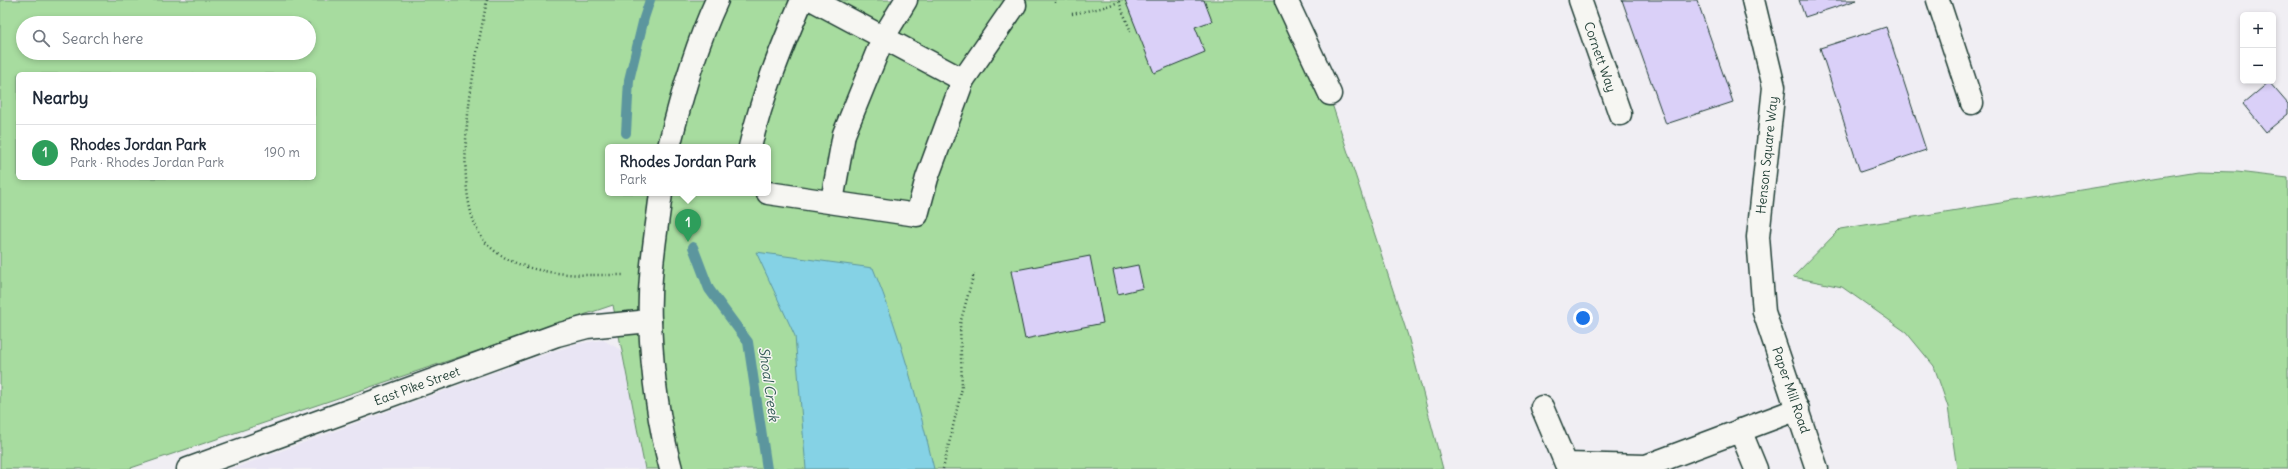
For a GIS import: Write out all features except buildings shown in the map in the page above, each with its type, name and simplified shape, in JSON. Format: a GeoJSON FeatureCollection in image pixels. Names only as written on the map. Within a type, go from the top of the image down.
{"type":"FeatureCollection","features":[{"type":"Feature","properties":{"kind":"street"},"geometry":{"type":"LineString","coordinates":[[670,144],[682,93],[706,24],[717,0]]}},
{"type":"Feature","properties":{"kind":"street"},"geometry":{"type":"LineString","coordinates":[[751,144],[759,109],[772,72],[802,0]]}},
{"type":"Feature","properties":{"kind":"street"},"geometry":{"type":"LineString","coordinates":[[813,0],[964,80]]}},
{"type":"Feature","properties":{"kind":"street"},"geometry":{"type":"LineString","coordinates":[[832,201],[844,134],[883,38],[906,0]]}},
{"type":"Feature","properties":{"kind":"street"},"geometry":{"type":"LineString","coordinates":[[1286,0],[1330,94]]}},
{"type":"Feature","properties":{"kind":"street","name":"Cornett Way"},"geometry":{"type":"LineString","coordinates":[[1580,0],[1620,114]]}},
{"type":"Feature","properties":{"kind":"street","name":"Henson Square Way"},"geometry":{"type":"LineString","coordinates":[[1753,0],[1774,87],[1758,237],[1764,312]]}},
{"type":"Feature","properties":{"kind":"street"},"geometry":{"type":"LineString","coordinates":[[1938,0],[1972,103]]}},
{"type":"Feature","properties":{"kind":"street"},"geometry":{"type":"LineString","coordinates":[[771,193],[832,201],[917,215],[927,178],[964,80],[1015,5]]}},
{"type":"Feature","properties":{"kind":"street"},"geometry":{"type":"LineString","coordinates":[[661,196],[651,275],[650,321],[655,382],[671,469]]}},
{"type":"Feature","properties":{"kind":"street","name":"Paper Mill Road"},"geometry":{"type":"LineString","coordinates":[[1764,312],[1817,469]]}},
{"type":"Feature","properties":{"kind":"street","name":"East Pike Street"},"geometry":{"type":"LineString","coordinates":[[188,469],[558,335],[587,327],[650,321]]}},
{"type":"Feature","properties":{"kind":"street"},"geometry":{"type":"LineString","coordinates":[[1542,406],[1566,464],[1646,467],[1798,409]]}},
{"type":"Feature","properties":{"kind":"street"},"geometry":{"type":"LineString","coordinates":[[1740,430],[1756,469]]}},
{"type":"Feature","properties":{"kind":"path"},"geometry":{"type":"LineString","coordinates":[[486,0],[472,74],[466,153],[467,194],[477,229],[490,247],[515,263],[533,268],[564,273],[627,275]]}},
{"type":"Feature","properties":{"kind":"path"},"geometry":{"type":"LineString","coordinates":[[1072,14],[1101,8],[1119,2],[1131,32]]}},
{"type":"Feature","properties":{"kind":"path"},"geometry":{"type":"LineString","coordinates":[[943,469],[962,388],[960,324],[974,273]]}},
{"type":"Feature","properties":{"kind":"shaded area"},"geometry":{"type":"Polygon","coordinates":[[[603,340],[621,350],[645,469],[232,469],[525,361],[576,344],[603,340]]]}},
{"type":"Feature","properties":{"kind":"green space"},"geometry":{"type":"Polygon","coordinates":[[[0,0],[1298,0],[1408,336],[1443,469],[645,469],[613,305],[128,469],[0,469],[0,0]]]}},
{"type":"Feature","properties":{"kind":"green space"},"geometry":{"type":"Polygon","coordinates":[[[2198,171],[2237,172],[2288,178],[2288,469],[1957,469],[1948,407],[1934,366],[1906,332],[1842,287],[1793,277],[1840,229],[2198,171]]]}},
{"type":"Feature","properties":{"kind":"water"},"geometry":{"type":"Polygon","coordinates":[[[756,252],[873,268],[892,318],[908,367],[934,469],[806,469],[795,336],[756,252]]]}},
{"type":"Feature","properties":{"kind":"waterway","name":"Shoal Creek"},"geometry":{"type":"LineString","coordinates":[[626,133],[629,80],[644,18],[650,0]]}},
{"type":"Feature","properties":{"kind":"waterway","name":"Shoal Creek"},"geometry":{"type":"LineString","coordinates":[[693,247],[709,289],[748,342],[767,469]]}},
{"type":"Feature","properties":{"kind":"place","name":"Rhodes Jordan Park"},"geometry":{"type":"Point","coordinates":[688,242]}}]}
